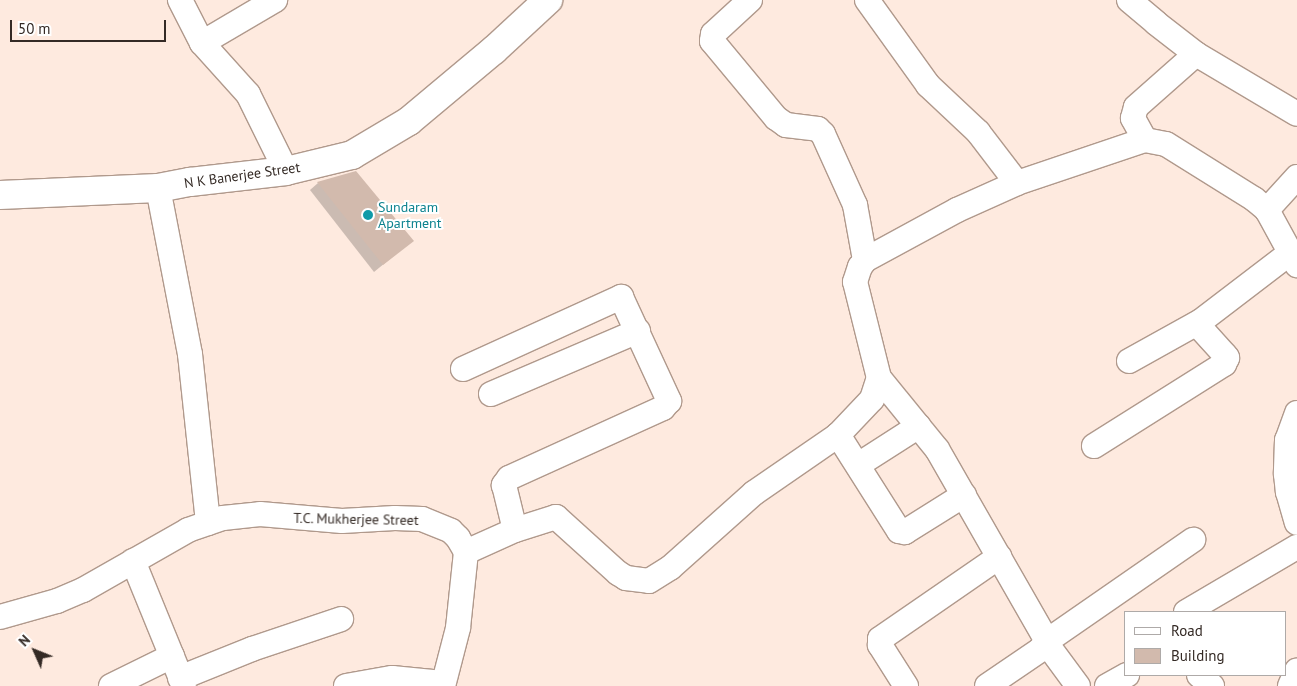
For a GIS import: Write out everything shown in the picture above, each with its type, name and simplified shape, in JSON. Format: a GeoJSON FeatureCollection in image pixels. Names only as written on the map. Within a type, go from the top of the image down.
{"type":"FeatureCollection","features":[{"type":"Feature","properties":{"kind":"street"},"geometry":{"type":"LineString","coordinates":[[180,0],[202,43],[248,94],[286,171]]}},
{"type":"Feature","properties":{"kind":"street"},"geometry":{"type":"LineString","coordinates":[[202,43],[275,0]]}},
{"type":"Feature","properties":{"kind":"street","name":"N K Banerjee Street"},"geometry":{"type":"LineString","coordinates":[[0,195],[158,188],[190,182],[286,171],[352,155],[395,130],[494,50],[548,0]]}},
{"type":"Feature","properties":{"kind":"street"},"geometry":{"type":"LineString","coordinates":[[750,0],[713,34],[712,41],[776,118],[786,125],[818,129],[823,134],[855,205],[866,260]]}},
{"type":"Feature","properties":{"kind":"street"},"geometry":{"type":"LineString","coordinates":[[1129,0],[1196,54],[1297,114]]}},
{"type":"Feature","properties":{"kind":"street"},"geometry":{"type":"LineString","coordinates":[[877,2],[928,85],[978,132],[1017,183]]}},
{"type":"Feature","properties":{"kind":"street"},"geometry":{"type":"LineString","coordinates":[[1145,140],[1133,118],[1136,107],[1196,54]]}},
{"type":"Feature","properties":{"kind":"street"},"geometry":{"type":"LineString","coordinates":[[1078,686],[1047,642],[937,449],[879,378],[855,282],[860,267],[866,260],[957,210],[1017,183],[1145,140],[1166,144],[1254,199],[1267,210],[1293,259],[1197,324],[1129,361]]}},
{"type":"Feature","properties":{"kind":"street"},"geometry":{"type":"LineString","coordinates":[[1267,210],[1297,177]]}},
{"type":"Feature","properties":{"kind":"street"},"geometry":{"type":"LineString","coordinates":[[158,188],[190,354],[208,523]]}},
{"type":"Feature","properties":{"kind":"street"},"geometry":{"type":"LineString","coordinates":[[463,369],[619,297],[625,301],[669,401],[663,408],[509,478],[504,485],[514,530]]}},
{"type":"Feature","properties":{"kind":"street"},"geometry":{"type":"LineString","coordinates":[[1094,446],[1224,364],[1226,361],[1225,355],[1197,324]]}},
{"type":"Feature","properties":{"kind":"street"},"geometry":{"type":"LineString","coordinates":[[491,394],[638,331]]}},
{"type":"Feature","properties":{"kind":"street"},"geometry":{"type":"LineString","coordinates":[[346,686],[392,678],[443,685],[458,628],[466,552],[514,530],[556,517],[618,573],[626,578],[649,581],[670,568],[754,493],[838,435],[872,399],[879,378]]}},
{"type":"Feature","properties":{"kind":"street"},"geometry":{"type":"LineString","coordinates":[[1297,413],[1288,440],[1286,474],[1292,489],[1297,524]]}},
{"type":"Feature","properties":{"kind":"street"},"geometry":{"type":"LineString","coordinates":[[858,465],[918,426]]}},
{"type":"Feature","properties":{"kind":"street"},"geometry":{"type":"LineString","coordinates":[[838,435],[896,528],[901,532],[964,495]]}},
{"type":"Feature","properties":{"kind":"street","name":"T.C. Mukherjee Street"},"geometry":{"type":"LineString","coordinates":[[0,617],[57,601],[83,590],[188,530],[223,518],[260,514],[342,521],[395,518],[422,519],[451,531],[458,538],[466,552]]}},
{"type":"Feature","properties":{"kind":"street"},"geometry":{"type":"LineString","coordinates":[[988,686],[1047,642],[1193,540]]}},
{"type":"Feature","properties":{"kind":"street"},"geometry":{"type":"LineString","coordinates":[[1188,611],[1297,547]]}},
{"type":"Feature","properties":{"kind":"street"},"geometry":{"type":"LineString","coordinates":[[906,686],[880,645],[880,639],[999,557]]}},
{"type":"Feature","properties":{"kind":"street"},"geometry":{"type":"LineString","coordinates":[[133,560],[182,682],[252,649],[341,619]]}},
{"type":"Feature","properties":{"kind":"street"},"geometry":{"type":"LineString","coordinates":[[111,686],[172,656]]}},
{"type":"Feature","properties":{"kind":"street"},"geometry":{"type":"LineString","coordinates":[[1290,686],[1297,670]]}},
{"type":"Feature","properties":{"kind":"street"},"geometry":{"type":"LineString","coordinates":[[1107,686],[1125,676]]}},
{"type":"Feature","properties":{"kind":"street"},"geometry":{"type":"LineString","coordinates":[[1200,676],[1212,686]]}},
{"type":"Feature","properties":{"kind":"building","name":"Sundaram Apartment"},"geometry":{"type":"Polygon","coordinates":[[[356,171],[414,241],[383,265],[317,182],[356,171]]]}},
{"type":"Feature","properties":{"kind":"place","name":"Sundaram Apartment"},"geometry":{"type":"Point","coordinates":[368,215]}}]}
